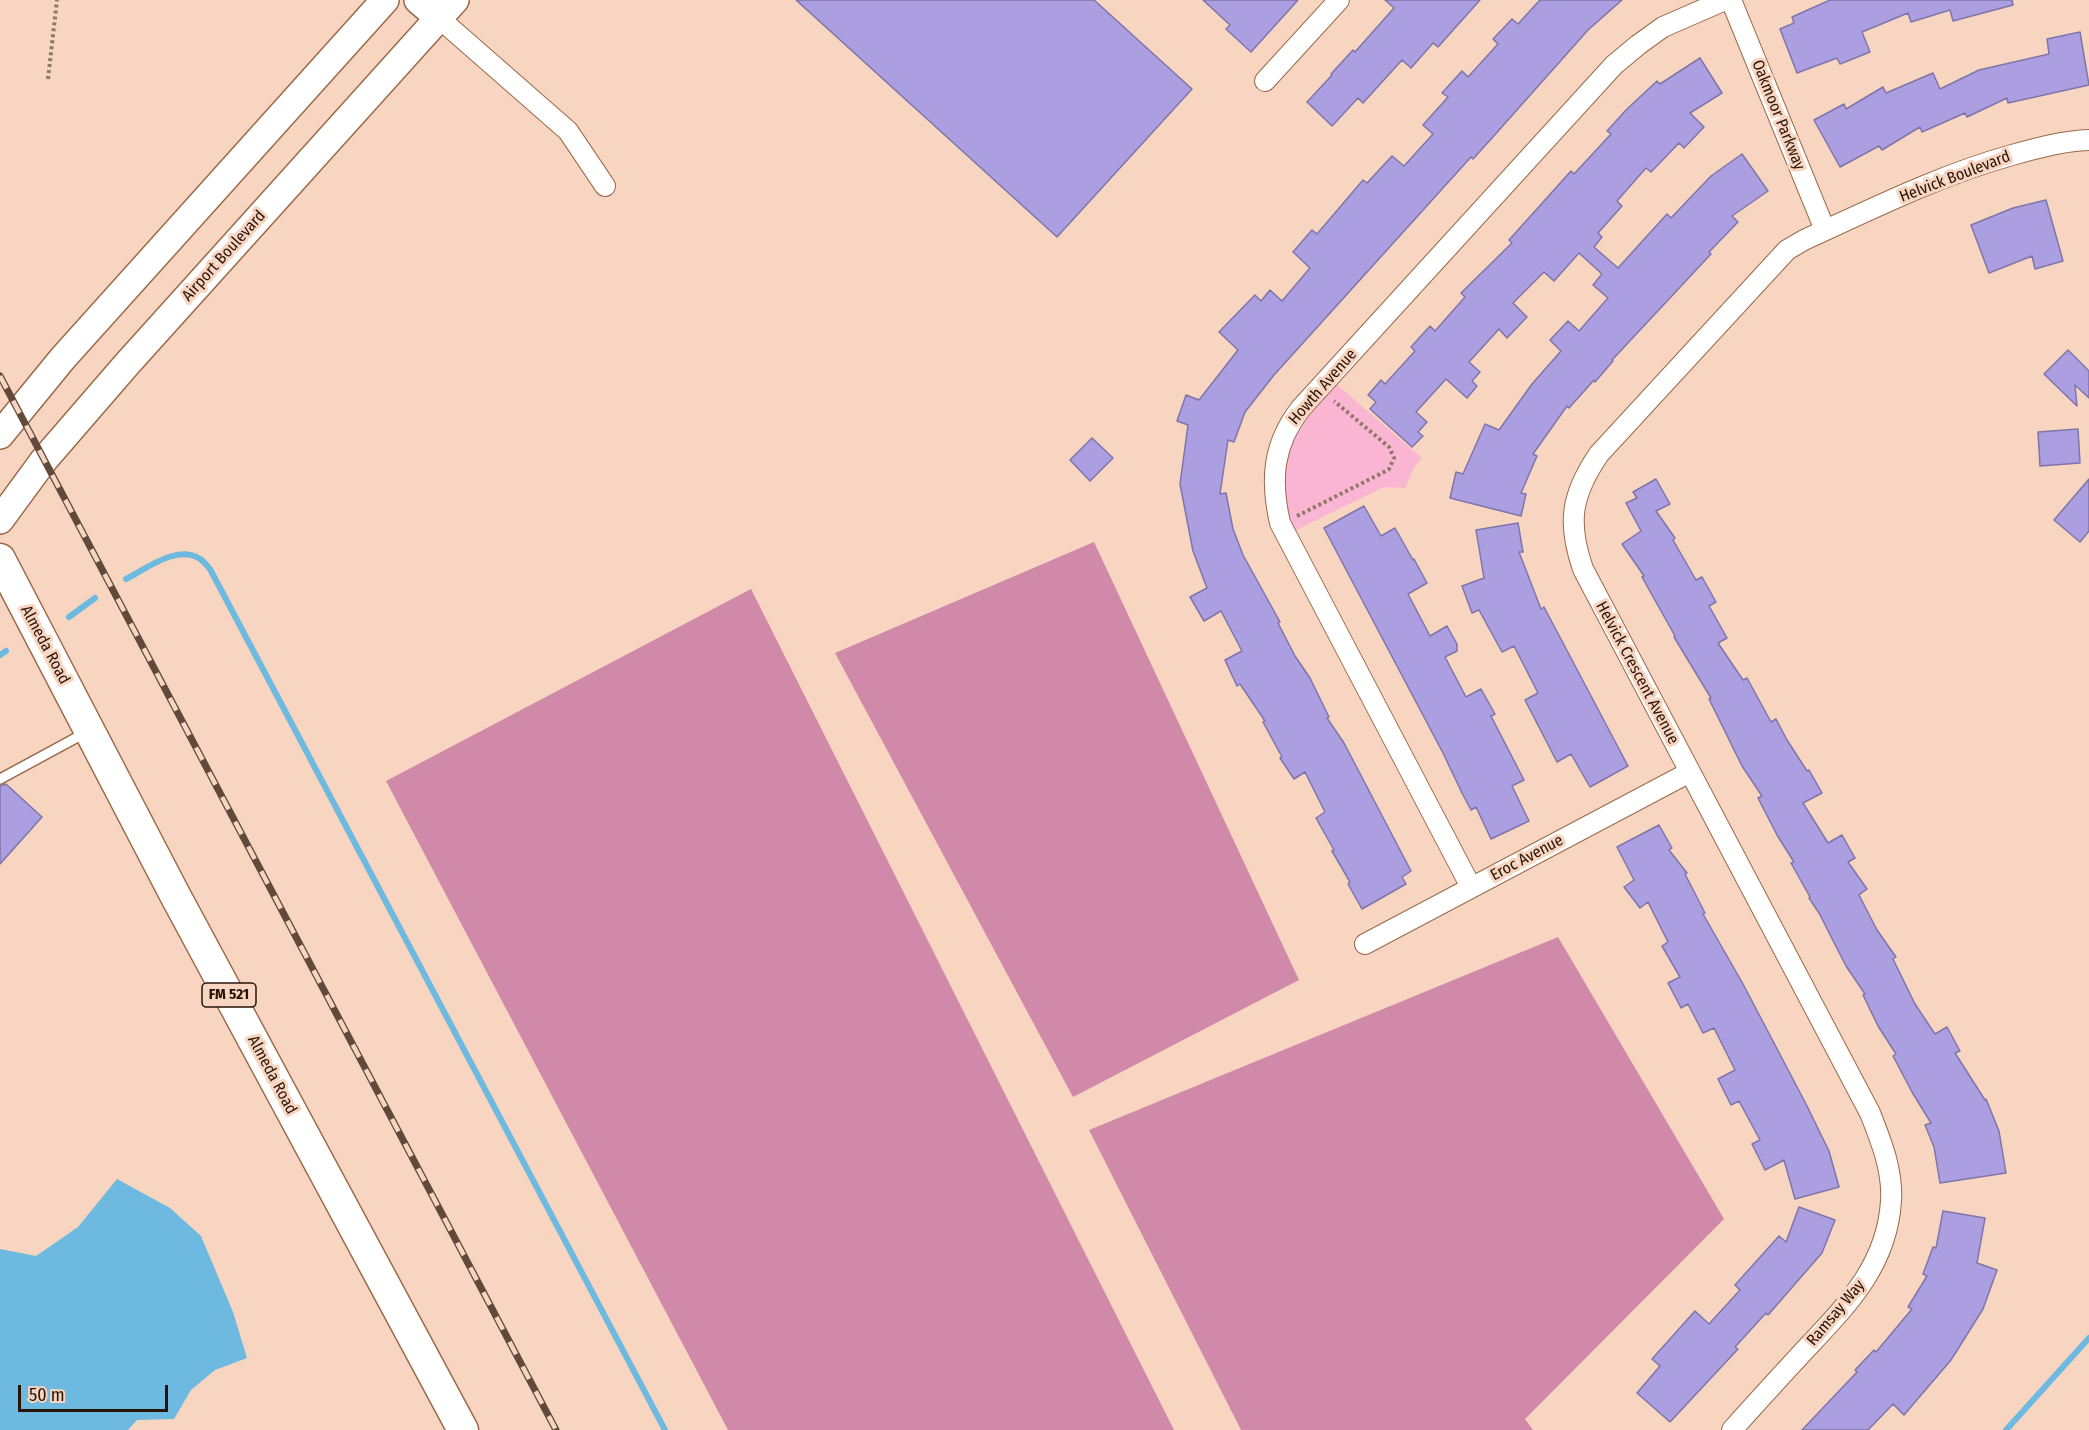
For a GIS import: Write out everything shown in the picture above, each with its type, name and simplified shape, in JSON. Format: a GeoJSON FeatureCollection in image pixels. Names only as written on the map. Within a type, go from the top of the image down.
{"type":"FeatureCollection","features":[{"type":"Feature","properties":{"kind":"main road"},"geometry":{"type":"LineString","coordinates":[[0,435],[63,358],[385,0]]}},
{"type":"Feature","properties":{"kind":"main road"},"geometry":{"type":"LineString","coordinates":[[418,0],[447,9]]}},
{"type":"Feature","properties":{"kind":"main road","name":"Airport Boulevard"},"geometry":{"type":"LineString","coordinates":[[0,520],[45,460],[127,364],[447,9]]}},
{"type":"Feature","properties":{"kind":"main road","name":"Almeda Road"},"geometry":{"type":"LineString","coordinates":[[0,559],[175,895],[463,1430]]}},
{"type":"Feature","properties":{"kind":"street"},"geometry":{"type":"LineString","coordinates":[[1265,81],[1339,0]]}},
{"type":"Feature","properties":{"kind":"street","name":"Howth Avenue"},"geometry":{"type":"LineString","coordinates":[[1471,887],[1280,523],[1274,486],[1278,451],[1290,422],[1301,408],[1614,65],[1663,27],[1725,0]]}},
{"type":"Feature","properties":{"kind":"street","name":"Oakmoor Parkway"},"geometry":{"type":"LineString","coordinates":[[1731,0],[1825,230]]}},
{"type":"Feature","properties":{"kind":"street"},"geometry":{"type":"LineString","coordinates":[[447,9],[568,131],[605,186]]}},
{"type":"Feature","properties":{"kind":"street","name":"Helvick Boulevard"},"geometry":{"type":"LineString","coordinates":[[1825,230],[1966,170],[2038,147],[2089,140]]}},
{"type":"Feature","properties":{"kind":"street","name":"Helvick Crescent Avenue"},"geometry":{"type":"LineString","coordinates":[[1825,230],[1787,250],[1599,454],[1585,474],[1577,494],[1573,520],[1575,545],[1583,569],[1870,1113],[1889,1173]]}},
{"type":"Feature","properties":{"kind":"street","name":"Eroc Avenue"},"geometry":{"type":"LineString","coordinates":[[1365,944],[1690,772]]}},
{"type":"Feature","properties":{"kind":"street","name":"Ramsay Way"},"geometry":{"type":"LineString","coordinates":[[1732,1430],[1843,1310],[1862,1285],[1878,1257],[1886,1232],[1891,1201],[1889,1173]]}},
{"type":"Feature","properties":{"kind":"lane"},"geometry":{"type":"LineString","coordinates":[[0,779],[90,731]]}},
{"type":"Feature","properties":{"kind":"path"},"geometry":{"type":"LineString","coordinates":[[48,79],[57,0]]}},
{"type":"Feature","properties":{"kind":"path"},"geometry":{"type":"LineString","coordinates":[[1296,516],[1384,472],[1389,469],[1394,458],[1389,447],[1334,401]]}},
{"type":"Feature","properties":{"kind":"shaded area"},"geometry":{"type":"Polygon","coordinates":[[[1329,378],[1422,458],[1414,467],[1405,488],[1384,487],[1286,535],[1275,469],[1329,378]]]}},
{"type":"Feature","properties":{"kind":"shaded area"},"geometry":{"type":"Polygon","coordinates":[[[1094,542],[1299,980],[1073,1097],[835,653],[1094,542]]]}},
{"type":"Feature","properties":{"kind":"shaded area"},"geometry":{"type":"Polygon","coordinates":[[[751,589],[1174,1430],[728,1430],[386,781],[751,589]]]}},
{"type":"Feature","properties":{"kind":"shaded area"},"geometry":{"type":"Polygon","coordinates":[[[1558,937],[1724,1219],[1525,1419],[1533,1430],[1241,1430],[1089,1130],[1558,937]]]}},
{"type":"Feature","properties":{"kind":"water"},"geometry":{"type":"Polygon","coordinates":[[[117,1179],[170,1208],[201,1236],[233,1312],[247,1358],[215,1370],[191,1390],[174,1419],[137,1420],[128,1430],[0,1430],[0,1249],[36,1256],[78,1227],[117,1179]]]}},
{"type":"Feature","properties":{"kind":"building"},"geometry":{"type":"Polygon","coordinates":[[[796,0],[1094,0],[1192,89],[1057,237],[796,0]]]}},
{"type":"Feature","properties":{"kind":"building"},"geometry":{"type":"Polygon","coordinates":[[[1203,0],[1298,0],[1251,52],[1226,29],[1230,25],[1203,0]]]}},
{"type":"Feature","properties":{"kind":"building"},"geometry":{"type":"Polygon","coordinates":[[[1385,0],[1480,0],[1438,47],[1433,43],[1411,68],[1402,60],[1363,103],[1358,98],[1332,126],[1307,102],[1394,8],[1385,0]]]}},
{"type":"Feature","properties":{"kind":"building"},"geometry":{"type":"Polygon","coordinates":[[[1540,0],[1622,0],[1588,30],[1274,375],[1245,412],[1234,442],[1228,440],[1220,494],[1226,493],[1233,529],[1243,555],[1280,622],[1278,623],[1295,656],[1310,678],[1329,717],[1327,718],[1344,743],[1411,871],[1402,877],[1406,884],[1362,909],[1316,818],[1325,812],[1305,772],[1294,779],[1280,758],[1282,757],[1263,722],[1265,721],[1240,684],[1237,686],[1225,660],[1242,651],[1221,611],[1204,621],[1190,597],[1207,588],[1193,551],[1180,484],[1188,425],[1177,421],[1186,395],[1199,400],[1238,350],[1219,332],[1255,295],[1261,301],[1270,290],[1282,301],[1310,268],[1293,252],[1312,230],[1317,234],[1363,180],[1367,183],[1392,156],[1404,166],[1433,134],[1423,125],[1448,97],[1442,93],[1462,71],[1468,77],[1498,44],[1493,39],[1512,19],[1518,24],[1540,0]]]}},
{"type":"Feature","properties":{"kind":"building"},"geometry":{"type":"Polygon","coordinates":[[[1830,0],[2012,0],[2013,5],[1953,21],[1950,10],[1911,22],[1908,13],[1862,32],[1870,52],[1840,64],[1837,58],[1797,73],[1780,29],[1794,23],[1792,17],[1830,0]]]}},
{"type":"Feature","properties":{"kind":"building"},"geometry":{"type":"Polygon","coordinates":[[[2080,32],[2089,85],[2008,103],[2007,98],[1967,117],[1965,113],[1922,132],[1920,127],[1882,150],[1879,146],[1840,167],[1814,120],[1844,104],[1846,109],[1883,87],[1886,93],[1933,73],[1940,89],[1979,70],[2049,54],[2047,39],[2080,32]]]}},
{"type":"Feature","properties":{"kind":"building"},"geometry":{"type":"Polygon","coordinates":[[[1700,58],[1722,93],[1690,113],[1704,127],[1684,148],[1679,143],[1651,172],[1646,168],[1617,201],[1622,206],[1598,233],[1602,237],[1594,247],[1618,268],[1667,214],[1671,218],[1711,176],[1742,154],[1768,191],[1732,216],[1738,222],[1709,252],[1711,254],[1612,360],[1595,382],[1594,380],[1569,408],[1567,406],[1533,454],[1537,456],[1521,493],[1526,494],[1521,516],[1450,498],[1456,472],[1463,474],[1485,424],[1499,430],[1532,384],[1561,351],[1550,340],[1568,321],[1579,331],[1608,298],[1593,285],[1602,274],[1579,253],[1554,281],[1544,272],[1513,303],[1527,317],[1507,338],[1499,329],[1469,362],[1480,372],[1472,381],[1477,386],[1467,398],[1446,379],[1416,412],[1427,422],[1418,432],[1423,436],[1412,447],[1370,409],[1376,402],[1368,395],[1381,380],[1385,384],[1415,351],[1411,347],[1430,326],[1435,331],[1465,297],[1461,293],[1512,243],[1509,240],[1571,171],[1574,174],[1611,134],[1607,131],[1626,110],[1657,81],[1660,84],[1700,58]]]}},
{"type":"Feature","properties":{"kind":"building"},"geometry":{"type":"Polygon","coordinates":[[[2046,200],[2063,261],[2035,269],[2032,256],[1989,273],[1971,225],[2013,208],[2046,200]]]}},
{"type":"Feature","properties":{"kind":"building"},"geometry":{"type":"Polygon","coordinates":[[[2068,350],[2089,371],[2089,398],[2075,385],[2077,406],[2044,374],[2068,350]]]}},
{"type":"Feature","properties":{"kind":"building"},"geometry":{"type":"Polygon","coordinates":[[[2078,429],[2080,463],[2040,466],[2038,432],[2078,429]]]}},
{"type":"Feature","properties":{"kind":"building"},"geometry":{"type":"Polygon","coordinates":[[[1092,438],[1113,458],[1090,481],[1070,460],[1092,438]]]}},
{"type":"Feature","properties":{"kind":"building"},"geometry":{"type":"Polygon","coordinates":[[[1656,479],[1670,504],[1656,511],[1675,538],[1673,540],[1696,580],[1702,577],[1716,602],[1709,606],[1727,638],[1718,643],[1743,680],[1747,678],[1771,722],[1776,719],[1822,793],[1803,803],[1828,843],[1842,835],[1855,858],[1848,862],[1867,889],[1859,895],[1877,930],[1896,957],[1893,959],[1915,1004],[1935,1034],[1947,1027],[1960,1051],[1955,1053],[1986,1099],[1999,1131],[2006,1173],[1940,1183],[1934,1147],[1925,1125],[1931,1123],[1893,1056],[1896,1054],[1878,1026],[1863,995],[1865,994],[1846,966],[1809,898],[1791,863],[1794,862],[1758,798],[1762,796],[1742,766],[1709,699],[1711,698],[1674,637],[1642,577],[1644,576],[1622,544],[1641,531],[1626,503],[1637,498],[1633,492],[1656,479]]]}},
{"type":"Feature","properties":{"kind":"building"},"geometry":{"type":"Polygon","coordinates":[[[2089,479],[2089,531],[2080,542],[2054,520],[2089,479]]]}},
{"type":"Feature","properties":{"kind":"building"},"geometry":{"type":"Polygon","coordinates":[[[1364,506],[1381,536],[1395,528],[1414,559],[1427,583],[1408,594],[1430,636],[1447,626],[1457,644],[1457,651],[1445,657],[1466,697],[1481,689],[1495,714],[1491,716],[1524,780],[1512,786],[1529,821],[1491,839],[1476,807],[1471,810],[1324,528],[1364,506]]]}},
{"type":"Feature","properties":{"kind":"building"},"geometry":{"type":"Polygon","coordinates":[[[1518,523],[1523,552],[1519,552],[1541,609],[1544,607],[1628,766],[1590,787],[1571,754],[1557,762],[1525,700],[1538,693],[1514,646],[1502,652],[1479,610],[1472,613],[1462,586],[1484,578],[1476,530],[1518,523]]]}},
{"type":"Feature","properties":{"kind":"building"},"geometry":{"type":"Polygon","coordinates":[[[6,784],[42,817],[0,864],[0,786],[6,784]]]}},
{"type":"Feature","properties":{"kind":"building"},"geometry":{"type":"Polygon","coordinates":[[[1659,825],[1672,848],[1669,850],[1687,873],[1685,874],[1705,913],[1703,914],[1743,984],[1806,1104],[1829,1151],[1839,1187],[1795,1199],[1784,1160],[1765,1170],[1752,1144],[1760,1140],[1739,1101],[1731,1105],[1718,1079],[1735,1070],[1714,1028],[1703,1033],[1688,1004],[1681,1008],[1668,983],[1680,977],[1662,946],[1668,942],[1648,902],[1640,908],[1624,887],[1634,880],[1617,847],[1659,825]]]}},
{"type":"Feature","properties":{"kind":"building"},"geometry":{"type":"Polygon","coordinates":[[[1799,1207],[1835,1220],[1822,1253],[1768,1315],[1766,1313],[1735,1347],[1738,1349],[1670,1422],[1637,1393],[1660,1366],[1652,1359],[1695,1311],[1709,1324],[1740,1290],[1735,1285],[1779,1236],[1786,1242],[1799,1207]]]}},
{"type":"Feature","properties":{"kind":"building"},"geometry":{"type":"Polygon","coordinates":[[[1943,1211],[1985,1218],[1977,1263],[1997,1270],[1983,1309],[1951,1360],[1904,1415],[1893,1404],[1868,1430],[1802,1430],[1857,1372],[1855,1370],[1874,1350],[1876,1352],[1912,1309],[1908,1307],[1927,1276],[1923,1274],[1933,1247],[1936,1248],[1943,1211]]]}},
{"type":"Feature","properties":{"kind":"waterway"},"geometry":{"type":"LineString","coordinates":[[126,579],[152,564],[182,554],[200,559],[210,569],[665,1430]]}},
{"type":"Feature","properties":{"kind":"waterway"},"geometry":{"type":"LineString","coordinates":[[69,617],[95,598]]}},
{"type":"Feature","properties":{"kind":"waterway"},"geometry":{"type":"LineString","coordinates":[[0,655],[6,651]]}},
{"type":"Feature","properties":{"kind":"waterway"},"geometry":{"type":"LineString","coordinates":[[2006,1430],[2089,1338]]}},
{"type":"Feature","properties":{"kind":"railway"},"geometry":{"type":"LineString","coordinates":[[0,376],[556,1430]]}}]}
